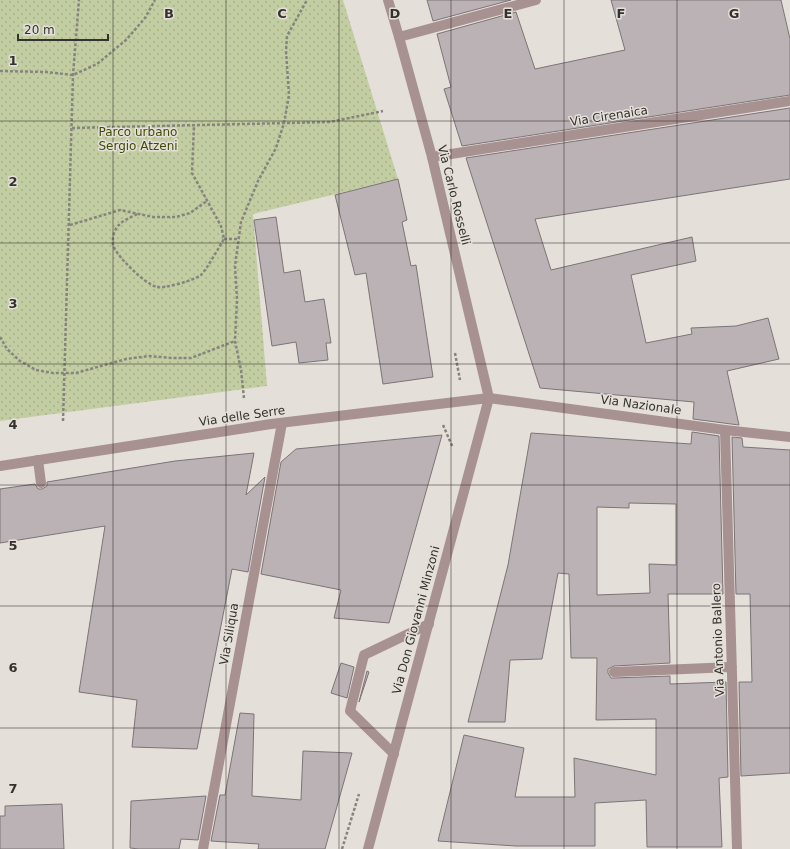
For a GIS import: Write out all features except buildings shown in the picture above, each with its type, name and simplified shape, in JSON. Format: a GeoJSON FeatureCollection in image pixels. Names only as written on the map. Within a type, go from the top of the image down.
{"type":"FeatureCollection","features":[{"type":"Feature","properties":{"kind":"street","name":"Via Carlo Rosselli"},"geometry":{"type":"LineString","coordinates":[[388,0],[432,157],[489,398]]}},
{"type":"Feature","properties":{"kind":"street"},"geometry":{"type":"LineString","coordinates":[[399,37],[536,0]]}},
{"type":"Feature","properties":{"kind":"street","name":"Via Cirenaica"},"geometry":{"type":"LineString","coordinates":[[432,157],[790,100]]}},
{"type":"Feature","properties":{"kind":"street","name":"Via delle Serre"},"geometry":{"type":"LineString","coordinates":[[0,466],[282,423],[489,398]]}},
{"type":"Feature","properties":{"kind":"street","name":"Via Nazionale"},"geometry":{"type":"LineString","coordinates":[[489,398],[725,430],[790,437]]}},
{"type":"Feature","properties":{"kind":"street","name":"Via Don Giovanni Minzoni"},"geometry":{"type":"LineString","coordinates":[[368,849],[489,398]]}},
{"type":"Feature","properties":{"kind":"street","name":"Via Siliqua"},"geometry":{"type":"LineString","coordinates":[[203,849],[282,423]]}},
{"type":"Feature","properties":{"kind":"street","name":"Via Antonio Ballero"},"geometry":{"type":"LineString","coordinates":[[725,430],[737,849]]}},
{"type":"Feature","properties":{"kind":"street"},"geometry":{"type":"LineString","coordinates":[[38,460],[41,483]]}},
{"type":"Feature","properties":{"kind":"street"},"geometry":{"type":"LineString","coordinates":[[394,754],[350,710],[364,655],[429,624]]}},
{"type":"Feature","properties":{"kind":"street"},"geometry":{"type":"LineString","coordinates":[[614,672],[732,667]]}},
{"type":"Feature","properties":{"kind":"path"},"geometry":{"type":"LineString","coordinates":[[63,421],[70,225],[73,74],[79,0]]}},
{"type":"Feature","properties":{"kind":"path"},"geometry":{"type":"LineString","coordinates":[[0,71],[73,74],[96,64],[126,40],[145,18],[155,0]]}},
{"type":"Feature","properties":{"kind":"path"},"geometry":{"type":"LineString","coordinates":[[244,398],[241,370],[235,341],[237,299],[235,266],[241,222],[258,181],[276,148],[284,123],[289,95],[286,51],[287,36],[306,0]]}},
{"type":"Feature","properties":{"kind":"path"},"geometry":{"type":"LineString","coordinates":[[72,128],[330,122],[383,111]]}},
{"type":"Feature","properties":{"kind":"path"},"geometry":{"type":"LineString","coordinates":[[137,214],[119,225],[114,234],[113,244],[117,253],[147,282],[158,287],[196,278],[202,273],[224,239],[221,226],[192,173],[194,125]]}},
{"type":"Feature","properties":{"kind":"path"},"geometry":{"type":"LineString","coordinates":[[70,225],[120,210],[153,217],[176,217],[190,213],[207,201]]}},
{"type":"Feature","properties":{"kind":"path"},"geometry":{"type":"LineString","coordinates":[[224,239],[239,240]]}},
{"type":"Feature","properties":{"kind":"path"},"geometry":{"type":"LineString","coordinates":[[0,337],[7,349],[20,361],[36,370],[53,373],[76,373],[126,359],[149,356],[191,358],[235,341]]}},
{"type":"Feature","properties":{"kind":"green space","name":"Parco urbano Sergio Atzeni"},"geometry":{"type":"Polygon","coordinates":[[[0,0],[343,0],[398,179],[253,214],[267,386],[0,421],[0,0]]]}}]}
